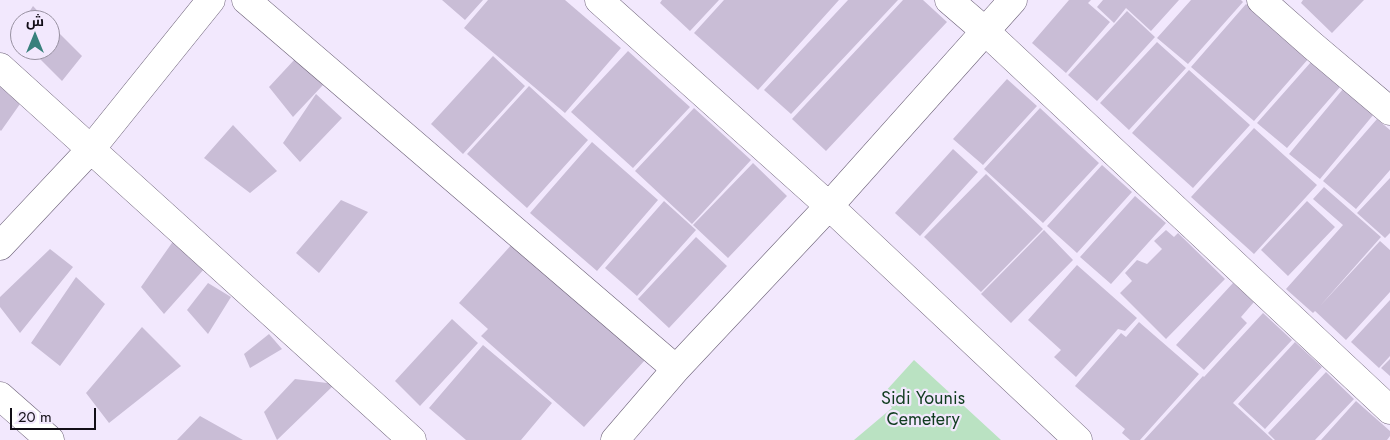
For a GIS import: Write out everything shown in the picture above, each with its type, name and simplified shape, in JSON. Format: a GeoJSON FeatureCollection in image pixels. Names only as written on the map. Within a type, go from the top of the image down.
{"type":"FeatureCollection","features":[{"type":"Feature","properties":{"kind":"street"},"geometry":{"type":"LineString","coordinates":[[0,246],[91,149],[211,0]]}},
{"type":"Feature","properties":{"kind":"street"},"geometry":{"type":"LineString","coordinates":[[246,0],[676,369]]}},
{"type":"Feature","properties":{"kind":"street"},"geometry":{"type":"LineString","coordinates":[[599,0],[829,206],[1078,440]]}},
{"type":"Feature","properties":{"kind":"street"},"geometry":{"type":"LineString","coordinates":[[949,0],[1390,410]]}},
{"type":"Feature","properties":{"kind":"street"},"geometry":{"type":"LineString","coordinates":[[615,440],[676,369],[829,206],[1013,0]]}},
{"type":"Feature","properties":{"kind":"street"},"geometry":{"type":"LineString","coordinates":[[1261,0],[1390,111]]}},
{"type":"Feature","properties":{"kind":"street"},"geometry":{"type":"LineString","coordinates":[[0,67],[412,440]]}},
{"type":"Feature","properties":{"kind":"street"},"geometry":{"type":"LineString","coordinates":[[0,396],[50,440]]}},
{"type":"Feature","properties":{"kind":"green space","name":"Sidi Younis Cemetery"},"geometry":{"type":"Polygon","coordinates":[[[914,360],[1001,440],[854,440],[892,408],[884,393],[914,360]]]}},
{"type":"Feature","properties":{"kind":"building"},"geometry":{"type":"Polygon","coordinates":[[[442,0],[483,0],[465,20],[442,0]]]}},
{"type":"Feature","properties":{"kind":"building"},"geometry":{"type":"Polygon","coordinates":[[[488,0],[565,0],[621,48],[565,113],[464,28],[488,0]]]}},
{"type":"Feature","properties":{"kind":"building"},"geometry":{"type":"Polygon","coordinates":[[[662,0],[719,0],[690,31],[660,3],[662,0]]]}},
{"type":"Feature","properties":{"kind":"building"},"geometry":{"type":"Polygon","coordinates":[[[724,0],[839,0],[758,90],[694,33],[724,0]]]}},
{"type":"Feature","properties":{"kind":"building"},"geometry":{"type":"Polygon","coordinates":[[[848,0],[898,0],[791,114],[764,90],[848,0]]]}},
{"type":"Feature","properties":{"kind":"building"},"geometry":{"type":"Polygon","coordinates":[[[903,0],[923,0],[947,22],[826,151],[792,119],[903,0]]]}},
{"type":"Feature","properties":{"kind":"building"},"geometry":{"type":"Polygon","coordinates":[[[1069,0],[1091,0],[1088,3],[1110,22],[1066,73],[1032,43],[1069,0]]]}},
{"type":"Feature","properties":{"kind":"building"},"geometry":{"type":"Polygon","coordinates":[[[1103,0],[1179,0],[1151,31],[1126,8],[1114,23],[1097,7],[1103,0]]]}},
{"type":"Feature","properties":{"kind":"building"},"geometry":{"type":"Polygon","coordinates":[[[1191,0],[1241,0],[1243,2],[1188,64],[1157,38],[1191,0]]]}},
{"type":"Feature","properties":{"kind":"building"},"geometry":{"type":"Polygon","coordinates":[[[1303,0],[1364,0],[1332,33],[1301,3],[1303,0]]]}},
{"type":"Feature","properties":{"kind":"building"},"geometry":{"type":"Polygon","coordinates":[[[1246,4],[1309,58],[1254,121],[1191,67],[1246,4]]]}},
{"type":"Feature","properties":{"kind":"building"},"geometry":{"type":"Polygon","coordinates":[[[1127,11],[1155,37],[1097,101],[1068,75],[1127,11]]]}},
{"type":"Feature","properties":{"kind":"building"},"geometry":{"type":"Polygon","coordinates":[[[60,34],[82,56],[62,81],[41,60],[60,60],[60,34]]]}},
{"type":"Feature","properties":{"kind":"building"},"geometry":{"type":"Polygon","coordinates":[[[1157,42],[1186,68],[1129,130],[1100,103],[1157,42]]]}},
{"type":"Feature","properties":{"kind":"building"},"geometry":{"type":"Polygon","coordinates":[[[628,51],[690,107],[633,168],[571,112],[628,51]]]}},
{"type":"Feature","properties":{"kind":"building"},"geometry":{"type":"Polygon","coordinates":[[[493,56],[525,86],[463,154],[431,124],[493,56]]]}},
{"type":"Feature","properties":{"kind":"building"},"geometry":{"type":"Polygon","coordinates":[[[295,59],[323,85],[293,117],[269,87],[295,59]]]}},
{"type":"Feature","properties":{"kind":"building"},"geometry":{"type":"Polygon","coordinates":[[[1311,62],[1340,87],[1287,148],[1257,123],[1311,62]]]}},
{"type":"Feature","properties":{"kind":"building"},"geometry":{"type":"Polygon","coordinates":[[[1189,70],[1250,125],[1193,188],[1132,133],[1189,70]]]}},
{"type":"Feature","properties":{"kind":"building"},"geometry":{"type":"Polygon","coordinates":[[[1007,79],[1037,106],[983,165],[953,139],[1007,79]]]}},
{"type":"Feature","properties":{"kind":"building"},"geometry":{"type":"Polygon","coordinates":[[[0,84],[20,104],[1,131],[0,130],[0,84]]]}},
{"type":"Feature","properties":{"kind":"building"},"geometry":{"type":"Polygon","coordinates":[[[529,86],[588,140],[527,208],[467,154],[529,86]]]}},
{"type":"Feature","properties":{"kind":"building"},"geometry":{"type":"Polygon","coordinates":[[[1343,89],[1374,114],[1320,179],[1289,154],[1343,89]]]}},
{"type":"Feature","properties":{"kind":"building"},"geometry":{"type":"Polygon","coordinates":[[[316,94],[342,118],[300,162],[283,143],[316,94]]]}},
{"type":"Feature","properties":{"kind":"building"},"geometry":{"type":"Polygon","coordinates":[[[694,108],[751,160],[692,224],[635,171],[694,108]]]}},
{"type":"Feature","properties":{"kind":"building"},"geometry":{"type":"Polygon","coordinates":[[[1040,108],[1099,163],[1043,223],[984,169],[1040,108]]]}},
{"type":"Feature","properties":{"kind":"building"},"geometry":{"type":"Polygon","coordinates":[[[1377,119],[1390,130],[1390,170],[1356,209],[1323,181],[1377,119]]]}},
{"type":"Feature","properties":{"kind":"building"},"geometry":{"type":"Polygon","coordinates":[[[233,125],[277,171],[250,193],[204,158],[233,125]]]}},
{"type":"Feature","properties":{"kind":"building"},"geometry":{"type":"Polygon","coordinates":[[[1254,128],[1317,185],[1254,254],[1191,197],[1254,128]]]}},
{"type":"Feature","properties":{"kind":"building"},"geometry":{"type":"Polygon","coordinates":[[[592,142],[658,200],[597,271],[530,213],[592,142]]]}},
{"type":"Feature","properties":{"kind":"building"},"geometry":{"type":"Polygon","coordinates":[[[953,149],[978,172],[920,236],[895,213],[953,149]]]}},
{"type":"Feature","properties":{"kind":"building"},"geometry":{"type":"Polygon","coordinates":[[[753,163],[787,196],[728,258],[693,225],[753,163]]]}},
{"type":"Feature","properties":{"kind":"building"},"geometry":{"type":"Polygon","coordinates":[[[1102,165],[1132,192],[1077,253],[1047,226],[1102,165]]]}},
{"type":"Feature","properties":{"kind":"building"},"geometry":{"type":"Polygon","coordinates":[[[986,174],[1043,229],[981,292],[924,237],[986,174]]]}},
{"type":"Feature","properties":{"kind":"building"},"geometry":{"type":"Polygon","coordinates":[[[1390,178],[1390,233],[1385,238],[1357,213],[1390,178]]]}},
{"type":"Feature","properties":{"kind":"building"},"geometry":{"type":"Polygon","coordinates":[[[1324,187],[1381,237],[1320,306],[1380,241],[1390,250],[1390,292],[1346,340],[1315,311],[1313,313],[1286,289],[1343,225],[1313,199],[1324,187]]]}},
{"type":"Feature","properties":{"kind":"building"},"geometry":{"type":"Polygon","coordinates":[[[1135,196],[1166,223],[1111,284],[1080,257],[1135,196]]]}},
{"type":"Feature","properties":{"kind":"building"},"geometry":{"type":"Polygon","coordinates":[[[341,200],[368,212],[319,273],[296,253],[341,200]]]}},
{"type":"Feature","properties":{"kind":"building"},"geometry":{"type":"Polygon","coordinates":[[[664,201],[696,230],[637,296],[605,268],[664,201]]]}},
{"type":"Feature","properties":{"kind":"building"},"geometry":{"type":"Polygon","coordinates":[[[1307,201],[1335,227],[1288,276],[1261,250],[1307,201]]]}},
{"type":"Feature","properties":{"kind":"building"},"geometry":{"type":"Polygon","coordinates":[[[1044,230],[1073,260],[1011,323],[981,294],[1044,230]]]}},
{"type":"Feature","properties":{"kind":"building"},"geometry":{"type":"Polygon","coordinates":[[[1166,230],[1174,237],[1178,233],[1225,279],[1166,339],[1120,293],[1132,281],[1125,273],[1137,260],[1147,264],[1162,249],[1154,241],[1166,230]]]}},
{"type":"Feature","properties":{"kind":"building"},"geometry":{"type":"Polygon","coordinates":[[[696,237],[727,266],[669,328],[638,299],[696,237]]]}},
{"type":"Feature","properties":{"kind":"building"},"geometry":{"type":"Polygon","coordinates":[[[174,240],[205,268],[164,314],[141,287],[174,240]]]}},
{"type":"Feature","properties":{"kind":"building"},"geometry":{"type":"Polygon","coordinates":[[[513,243],[645,360],[584,427],[481,336],[488,329],[459,303],[513,243]]]}},
{"type":"Feature","properties":{"kind":"building"},"geometry":{"type":"Polygon","coordinates":[[[50,249],[73,267],[20,333],[0,307],[0,297],[50,249]]]}},
{"type":"Feature","properties":{"kind":"building"},"geometry":{"type":"Polygon","coordinates":[[[1077,265],[1137,318],[1125,331],[1118,329],[1076,377],[1054,357],[1061,350],[1028,320],[1077,265]]]}},
{"type":"Feature","properties":{"kind":"building"},"geometry":{"type":"Polygon","coordinates":[[[76,277],[105,304],[60,366],[31,343],[76,277]]]}},
{"type":"Feature","properties":{"kind":"building"},"geometry":{"type":"Polygon","coordinates":[[[208,283],[231,297],[208,334],[187,310],[208,283]]]}},
{"type":"Feature","properties":{"kind":"building"},"geometry":{"type":"Polygon","coordinates":[[[1233,283],[1254,302],[1241,317],[1247,323],[1204,370],[1176,345],[1233,283]]]}},
{"type":"Feature","properties":{"kind":"building"},"geometry":{"type":"Polygon","coordinates":[[[1390,300],[1390,356],[1379,368],[1351,342],[1390,300]]]}},
{"type":"Feature","properties":{"kind":"building"},"geometry":{"type":"Polygon","coordinates":[[[1263,313],[1292,340],[1233,403],[1273,440],[1144,440],[1204,377],[1263,313]]]}},
{"type":"Feature","properties":{"kind":"building"},"geometry":{"type":"Polygon","coordinates":[[[452,319],[478,343],[420,406],[395,381],[452,319]]]}},
{"type":"Feature","properties":{"kind":"building"},"geometry":{"type":"Polygon","coordinates":[[[1139,322],[1199,374],[1140,440],[1130,440],[1122,433],[1125,429],[1075,386],[1121,333],[1126,337],[1139,322]]]}},
{"type":"Feature","properties":{"kind":"building"},"geometry":{"type":"Polygon","coordinates":[[[142,327],[181,366],[109,423],[86,393],[142,327]]]}},
{"type":"Feature","properties":{"kind":"building"},"geometry":{"type":"Polygon","coordinates":[[[269,334],[282,349],[250,368],[244,354],[269,334]]]}},
{"type":"Feature","properties":{"kind":"building"},"geometry":{"type":"Polygon","coordinates":[[[1295,342],[1322,367],[1265,429],[1238,404],[1295,342]]]}},
{"type":"Feature","properties":{"kind":"building"},"geometry":{"type":"Polygon","coordinates":[[[483,345],[552,403],[521,440],[466,440],[429,408],[483,345]]]}},
{"type":"Feature","properties":{"kind":"building"},"geometry":{"type":"Polygon","coordinates":[[[1390,359],[1390,376],[1381,368],[1390,359]]]}},
{"type":"Feature","properties":{"kind":"building"},"geometry":{"type":"Polygon","coordinates":[[[1326,372],[1354,399],[1315,440],[1275,440],[1268,433],[1326,372]]]}},
{"type":"Feature","properties":{"kind":"building"},"geometry":{"type":"Polygon","coordinates":[[[295,379],[335,384],[277,440],[264,412],[295,379]]]}},
{"type":"Feature","properties":{"kind":"building"},"geometry":{"type":"Polygon","coordinates":[[[1356,401],[1390,431],[1390,436],[1387,440],[1321,440],[1356,401]]]}},
{"type":"Feature","properties":{"kind":"building"},"geometry":{"type":"Polygon","coordinates":[[[200,416],[243,440],[177,440],[200,416]]]}}]}
